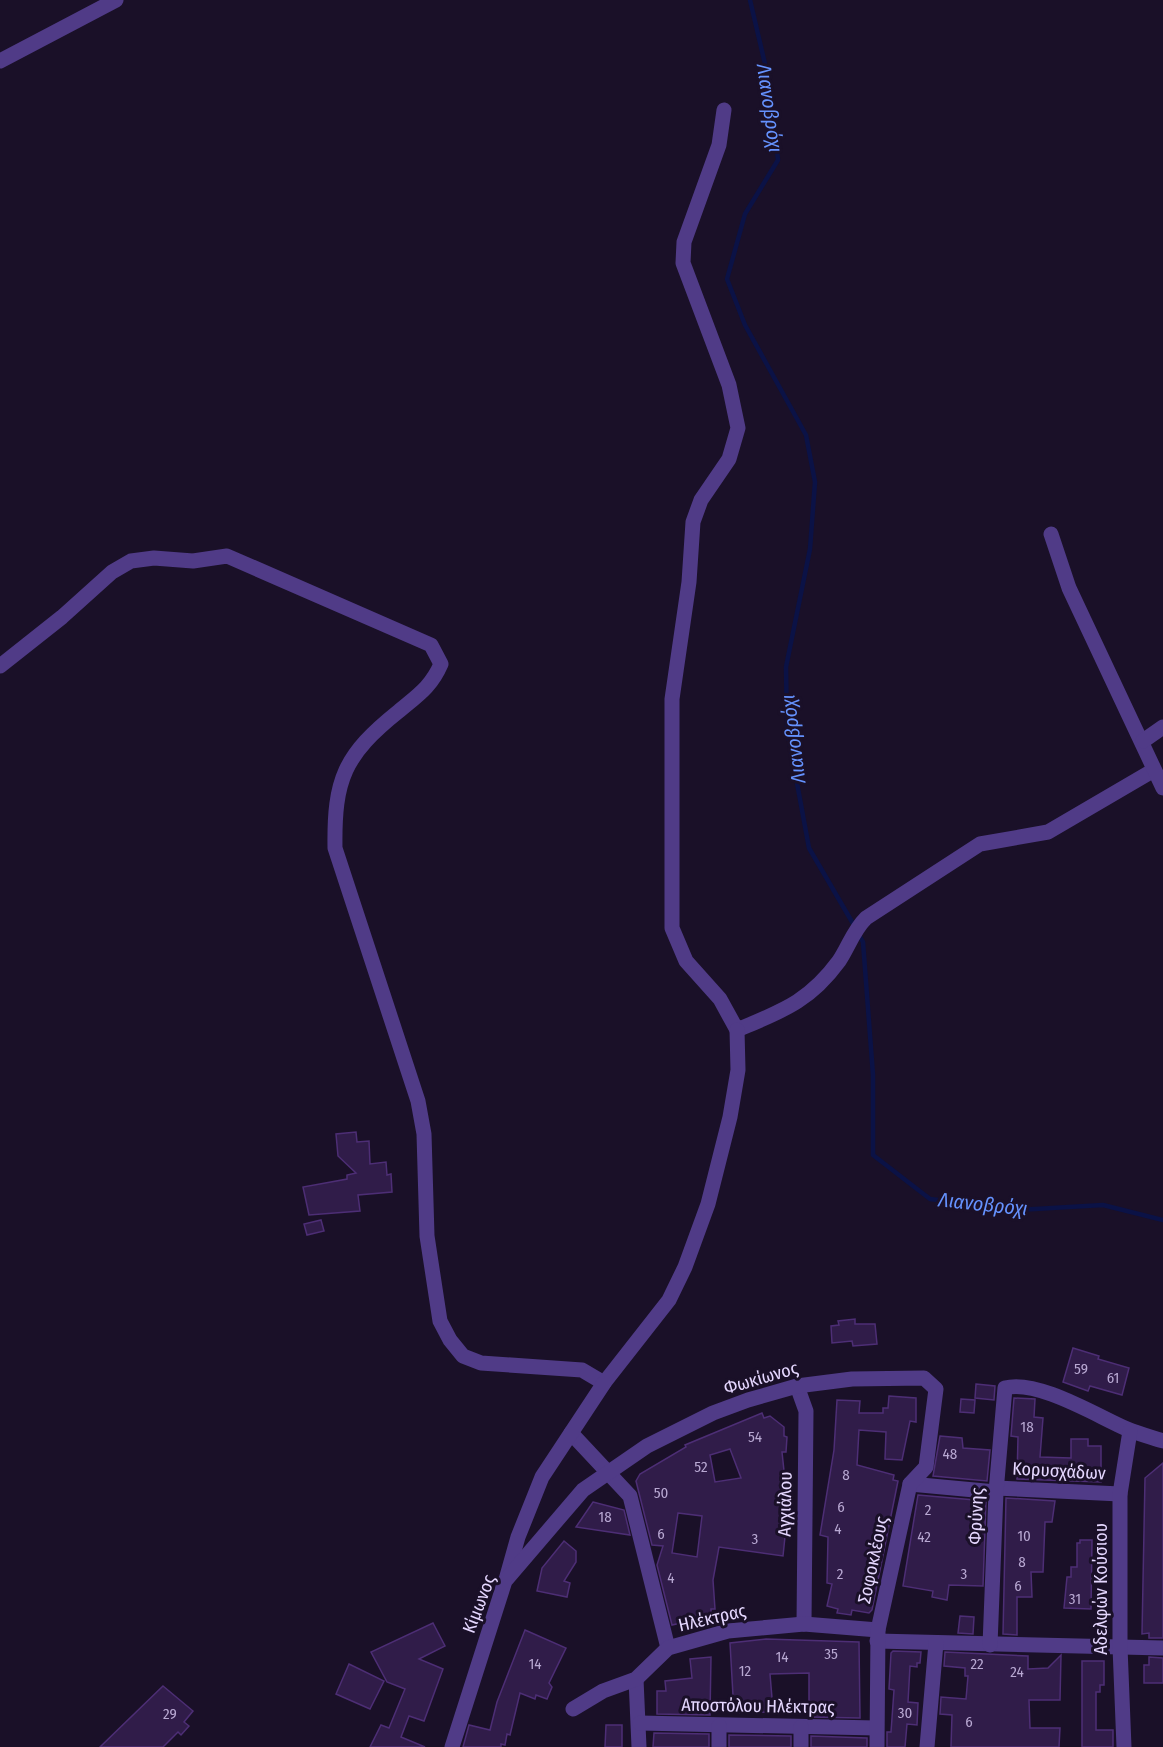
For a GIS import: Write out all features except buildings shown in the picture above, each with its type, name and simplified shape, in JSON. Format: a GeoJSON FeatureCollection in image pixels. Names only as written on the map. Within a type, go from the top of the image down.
{"type":"FeatureCollection","features":[{"type":"Feature","properties":{"kind":"street"},"geometry":{"type":"LineString","coordinates":[[0,61],[116,0]]}},
{"type":"Feature","properties":{"kind":"street"},"geometry":{"type":"LineString","coordinates":[[505,1581],[518,1537],[542,1477],[604,1383],[669,1300],[685,1267],[708,1204],[730,1117],[738,1070],[736,1030],[720,999],[686,961],[678,945],[672,928],[671,896],[672,699],[689,582],[693,522],[701,500],[729,459],[738,428],[729,385],[683,263],[684,242],[719,145],[724,110]]}},
{"type":"Feature","properties":{"kind":"street"},"geometry":{"type":"LineString","coordinates":[[1051,534],[1070,588],[1163,788]]}},
{"type":"Feature","properties":{"kind":"street"},"geometry":{"type":"LineString","coordinates":[[0,666],[62,617],[112,572],[130,561],[154,558],[193,561],[226,556],[431,645],[441,664],[433,682],[377,728],[347,765],[338,787],[335,848],[418,1101],[424,1134],[427,1236],[441,1321],[463,1356],[481,1363],[582,1370],[604,1383]]}},
{"type":"Feature","properties":{"kind":"street"},"geometry":{"type":"LineString","coordinates":[[1143,741],[1163,727]]}},
{"type":"Feature","properties":{"kind":"street"},"geometry":{"type":"LineString","coordinates":[[736,1030],[782,1011],[808,996],[827,977],[845,952],[855,928],[866,918],[959,856],[980,844],[1048,832],[1154,770]]}},
{"type":"Feature","properties":{"kind":"street","name":"Φωκίωνος"},"geometry":{"type":"LineString","coordinates":[[607,1472],[647,1446],[713,1413],[797,1386],[852,1379],[924,1378],[936,1389]]}},
{"type":"Feature","properties":{"kind":"street","name":"Φρύνης"},"geometry":{"type":"LineString","coordinates":[[990,1645],[996,1490],[1005,1388],[1016,1385],[1054,1396],[1130,1431]]}},
{"type":"Feature","properties":{"kind":"street","name":"Αγχιάλου"},"geometry":{"type":"LineString","coordinates":[[797,1386],[806,1411],[804,1624]]}},
{"type":"Feature","properties":{"kind":"street","name":"Σοφοκλέους"},"geometry":{"type":"LineString","coordinates":[[878,1747],[876,1728],[878,1636],[910,1484],[926,1467],[936,1389]]}},
{"type":"Feature","properties":{"kind":"street"},"geometry":{"type":"LineString","coordinates":[[1130,1431],[1163,1441]]}},
{"type":"Feature","properties":{"kind":"street","name":"Αδελφών Κούσιου"},"geometry":{"type":"LineString","coordinates":[[1124,1747],[1120,1647],[1120,1494],[1130,1431]]}},
{"type":"Feature","properties":{"kind":"street"},"geometry":{"type":"LineString","coordinates":[[571,1433],[630,1496],[668,1648]]}},
{"type":"Feature","properties":{"kind":"street","name":"Κίμωνος"},"geometry":{"type":"LineString","coordinates":[[452,1747],[505,1581],[574,1498],[607,1472]]}},
{"type":"Feature","properties":{"kind":"street","name":"Κορυσχάδων"},"geometry":{"type":"LineString","coordinates":[[910,1484],[996,1490],[1120,1494]]}},
{"type":"Feature","properties":{"kind":"street","name":"Ηλέκτρας"},"geometry":{"type":"LineString","coordinates":[[573,1709],[603,1691],[636,1679],[668,1648],[728,1631],[804,1624],[936,1643],[1163,1648]]}},
{"type":"Feature","properties":{"kind":"street"},"geometry":{"type":"LineString","coordinates":[[927,1747],[936,1643]]}},
{"type":"Feature","properties":{"kind":"street"},"geometry":{"type":"LineString","coordinates":[[636,1679],[640,1723],[639,1747]]}},
{"type":"Feature","properties":{"kind":"street","name":"Αποστόλου Ηλέκτρας"},"geometry":{"type":"LineString","coordinates":[[640,1723],[876,1728]]}},
{"type":"Feature","properties":{"kind":"street"},"geometry":{"type":"LineString","coordinates":[[719,1726],[719,1747]]}},
{"type":"Feature","properties":{"kind":"street"},"geometry":{"type":"LineString","coordinates":[[801,1727],[801,1747]]}},
{"type":"Feature","properties":{"kind":"waterway","name":"Λιανοβρόχι"},"geometry":{"type":"LineString","coordinates":[[750,0],[769,81],[778,160],[745,214],[727,279],[745,325],[806,435],[815,482],[810,549],[786,667],[787,729],[809,848],[855,927]]}},
{"type":"Feature","properties":{"kind":"waterway","name":"Λιανοβρόχι"},"geometry":{"type":"LineString","coordinates":[[859,935],[863,942],[873,1075],[873,1155],[930,1199],[1018,1210],[1103,1205],[1163,1220]]}}]}
